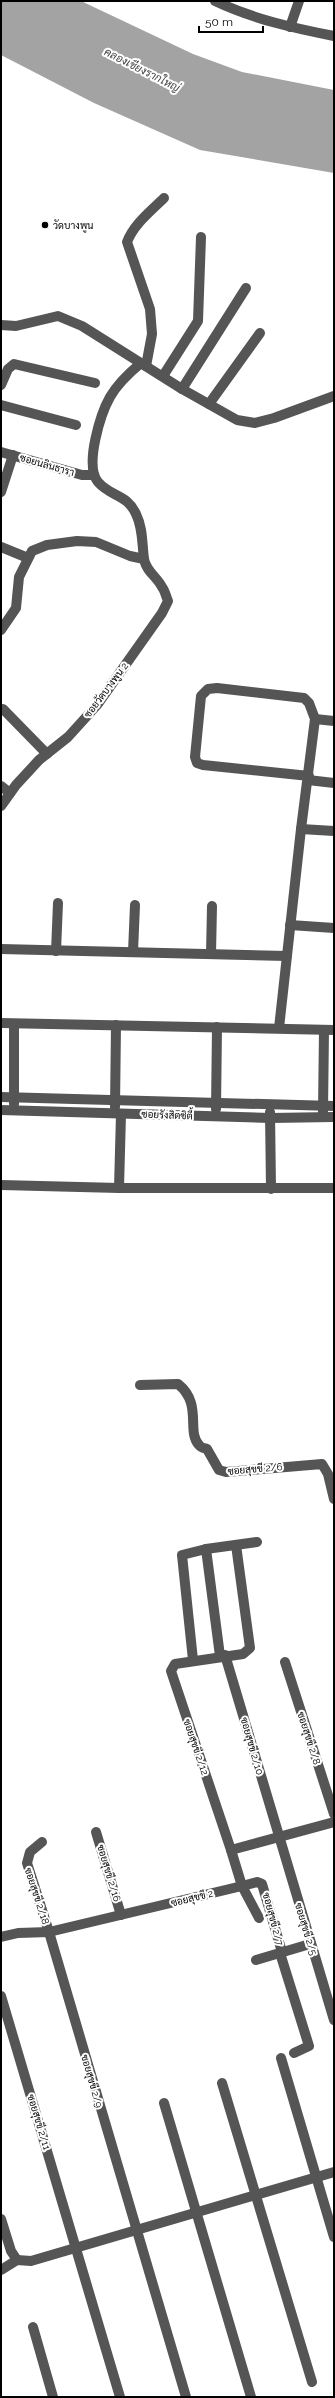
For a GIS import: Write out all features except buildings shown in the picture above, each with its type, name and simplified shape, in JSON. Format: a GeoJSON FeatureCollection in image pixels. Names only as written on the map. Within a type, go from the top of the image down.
{"type":"FeatureCollection","features":[{"type":"Feature","properties":{"kind":"street"},"geometry":{"type":"LineString","coordinates":[[215,1],[233,9],[290,27],[334,36]]}},
{"type":"Feature","properties":{"kind":"street"},"geometry":{"type":"LineString","coordinates":[[290,27],[299,1]]}},
{"type":"Feature","properties":{"kind":"street"},"geometry":{"type":"LineString","coordinates":[[94,475],[93,447],[110,398],[122,380],[143,364],[152,334],[150,309],[127,242],[130,234],[140,222],[164,198]]}},
{"type":"Feature","properties":{"kind":"street"},"geometry":{"type":"LineString","coordinates":[[163,376],[198,320],[201,237]]}},
{"type":"Feature","properties":{"kind":"street"},"geometry":{"type":"LineString","coordinates":[[182,389],[246,288]]}},
{"type":"Feature","properties":{"kind":"street"},"geometry":{"type":"LineString","coordinates":[[1,325],[16,326],[58,316],[82,326],[182,389],[237,420],[255,423],[274,418],[334,396]]}},
{"type":"Feature","properties":{"kind":"street"},"geometry":{"type":"LineString","coordinates":[[209,404],[260,333]]}},
{"type":"Feature","properties":{"kind":"street"},"geometry":{"type":"LineString","coordinates":[[1,385],[8,369],[14,364],[95,383]]}},
{"type":"Feature","properties":{"kind":"street"},"geometry":{"type":"LineString","coordinates":[[1,404],[76,425]]}},
{"type":"Feature","properties":{"kind":"street","name":"ซอยนลินธารา"},"geometry":{"type":"LineString","coordinates":[[1,452],[82,475],[94,475]]}},
{"type":"Feature","properties":{"kind":"street"},"geometry":{"type":"LineString","coordinates":[[1,492],[12,456]]}},
{"type":"Feature","properties":{"kind":"street","name":"ซอยวัดบางพูน 2"},"geometry":{"type":"LineString","coordinates":[[1,806],[10,793],[47,754],[68,737],[97,706],[162,613],[168,601],[162,586],[150,574],[144,559],[137,515],[129,501],[108,492],[97,481],[94,475]]}},
{"type":"Feature","properties":{"kind":"street"},"geometry":{"type":"LineString","coordinates":[[1,630],[16,608],[18,577],[32,551],[47,545],[78,541],[96,542],[130,556],[144,559]]}},
{"type":"Feature","properties":{"kind":"street"},"geometry":{"type":"LineString","coordinates":[[1,547],[28,558]]}},
{"type":"Feature","properties":{"kind":"street"},"geometry":{"type":"LineString","coordinates":[[279,1028],[301,829],[309,778],[315,719],[309,703],[304,698],[217,688],[208,689],[201,696],[195,757],[197,763],[309,778],[334,783]]}},
{"type":"Feature","properties":{"kind":"street"},"geometry":{"type":"LineString","coordinates":[[3,709],[47,754]]}},
{"type":"Feature","properties":{"kind":"street"},"geometry":{"type":"LineString","coordinates":[[315,719],[334,721]]}},
{"type":"Feature","properties":{"kind":"street"},"geometry":{"type":"LineString","coordinates":[[1,786],[10,793]]}},
{"type":"Feature","properties":{"kind":"street"},"geometry":{"type":"LineString","coordinates":[[301,829],[334,831]]}},
{"type":"Feature","properties":{"kind":"street"},"geometry":{"type":"LineString","coordinates":[[56,950],[58,903]]}},
{"type":"Feature","properties":{"kind":"street"},"geometry":{"type":"LineString","coordinates":[[133,952],[135,906]]}},
{"type":"Feature","properties":{"kind":"street"},"geometry":{"type":"LineString","coordinates":[[211,954],[212,906]]}},
{"type":"Feature","properties":{"kind":"street"},"geometry":{"type":"LineString","coordinates":[[290,925],[334,928]]}},
{"type":"Feature","properties":{"kind":"street"},"geometry":{"type":"LineString","coordinates":[[1,949],[287,956]]}},
{"type":"Feature","properties":{"kind":"street"},"geometry":{"type":"LineString","coordinates":[[1,1023],[334,1030]]}},
{"type":"Feature","properties":{"kind":"street"},"geometry":{"type":"LineString","coordinates":[[14,1024],[14,1111]]}},
{"type":"Feature","properties":{"kind":"street"},"geometry":{"type":"LineString","coordinates":[[116,1026],[116,1101],[118,1114],[119,1188]]}},
{"type":"Feature","properties":{"kind":"street"},"geometry":{"type":"LineString","coordinates":[[216,1117],[217,1027]]}},
{"type":"Feature","properties":{"kind":"street"},"geometry":{"type":"LineString","coordinates":[[323,1117],[324,1030]]}},
{"type":"Feature","properties":{"kind":"street","name":"ซอยรังสิตซิตี้"},"geometry":{"type":"LineString","coordinates":[[1,1097],[334,1106]]}},
{"type":"Feature","properties":{"kind":"street"},"geometry":{"type":"LineString","coordinates":[[270,1104],[272,1189]]}},
{"type":"Feature","properties":{"kind":"street","name":"ซอยรังสิตซิตี้"},"geometry":{"type":"LineString","coordinates":[[1,1110],[216,1117],[334,1117]]}},
{"type":"Feature","properties":{"kind":"street"},"geometry":{"type":"LineString","coordinates":[[1,1185],[119,1188],[334,1188]]}},
{"type":"Feature","properties":{"kind":"street","name":"ซอยสุขขี 2/6"},"geometry":{"type":"LineString","coordinates":[[140,1386],[178,1384],[184,1388],[191,1398],[196,1441],[201,1447],[207,1449],[219,1470],[226,1472],[322,1464],[328,1474],[334,1499]]}},
{"type":"Feature","properties":{"kind":"street"},"geometry":{"type":"LineString","coordinates":[[193,1660],[182,1559],[185,1553],[257,1542]]}},
{"type":"Feature","properties":{"kind":"street","name":"ซอยสุขขี 2/12"},"geometry":{"type":"LineString","coordinates":[[231,1850],[171,1671],[175,1664],[193,1660],[243,1654],[250,1648],[236,1545]]}},
{"type":"Feature","properties":{"kind":"street","name":"ซอยสุขขี 2/10"},"geometry":{"type":"LineString","coordinates":[[206,1549],[223,1656],[279,1837]]}},
{"type":"Feature","properties":{"kind":"street","name":"ซอยสุขขี 2/8"},"geometry":{"type":"LineString","coordinates":[[285,1662],[334,1814]]}},
{"type":"Feature","properties":{"kind":"street"},"geometry":{"type":"LineString","coordinates":[[259,1918],[242,1886],[231,1850],[334,1822]]}},
{"type":"Feature","properties":{"kind":"street","name":"ซอยสุขขี 2/16"},"geometry":{"type":"LineString","coordinates":[[96,1832],[121,1915]]}},
{"type":"Feature","properties":{"kind":"street","name":"ซอยสุขขี 2/5"},"geometry":{"type":"LineString","coordinates":[[279,1837],[334,2020]]}},
{"type":"Feature","properties":{"kind":"street","name":"ซอยสุขขี 2/18"},"geometry":{"type":"LineString","coordinates":[[42,1842],[30,1852],[27,1863],[49,1932]]}},
{"type":"Feature","properties":{"kind":"street","name":"ซอยสุขขี 2/7"},"geometry":{"type":"LineString","coordinates":[[242,1886],[257,1882],[265,1889],[281,1953]]}},
{"type":"Feature","properties":{"kind":"street","name":"ซอยสุขขี 2"},"geometry":{"type":"LineString","coordinates":[[1,1937],[18,1933],[49,1932],[242,1886]]}},
{"type":"Feature","properties":{"kind":"street","name":"ซอยสุขขี 2/9"},"geometry":{"type":"LineString","coordinates":[[49,1932],[186,2397]]}},
{"type":"Feature","properties":{"kind":"street"},"geometry":{"type":"LineString","coordinates":[[256,1960],[310,1944]]}},
{"type":"Feature","properties":{"kind":"street"},"geometry":{"type":"LineString","coordinates":[[281,1953],[309,2046],[294,2053]]}},
{"type":"Feature","properties":{"kind":"street","name":"ซอยสุขขี 2/11"},"geometry":{"type":"LineString","coordinates":[[1,1996],[120,2397]]}},
{"type":"Feature","properties":{"kind":"street"},"geometry":{"type":"LineString","coordinates":[[281,2058],[334,2236]]}},
{"type":"Feature","properties":{"kind":"street"},"geometry":{"type":"LineString","coordinates":[[222,2083],[257,2194],[312,2382]]}},
{"type":"Feature","properties":{"kind":"street"},"geometry":{"type":"LineString","coordinates":[[164,2102],[251,2397]]}},
{"type":"Feature","properties":{"kind":"street"},"geometry":{"type":"LineString","coordinates":[[1,2270],[17,2260],[31,2261],[334,2172]]}},
{"type":"Feature","properties":{"kind":"street"},"geometry":{"type":"LineString","coordinates":[[1,2218],[6,2250],[17,2260]]}},
{"type":"Feature","properties":{"kind":"street"},"geometry":{"type":"LineString","coordinates":[[33,2327],[53,2397]]}},
{"type":"Feature","properties":{"kind":"water","name":"คลองเชียงรากใหญ่"},"geometry":{"type":"Polygon","coordinates":[[[1,1],[81,1],[193,54],[242,72],[334,90],[334,173],[200,150],[94,103],[1,55],[1,1]]]}},
{"type":"Feature","properties":{"kind":"place","name":"วัดบางพูน"},"geometry":{"type":"Point","coordinates":[45,225]}}]}
